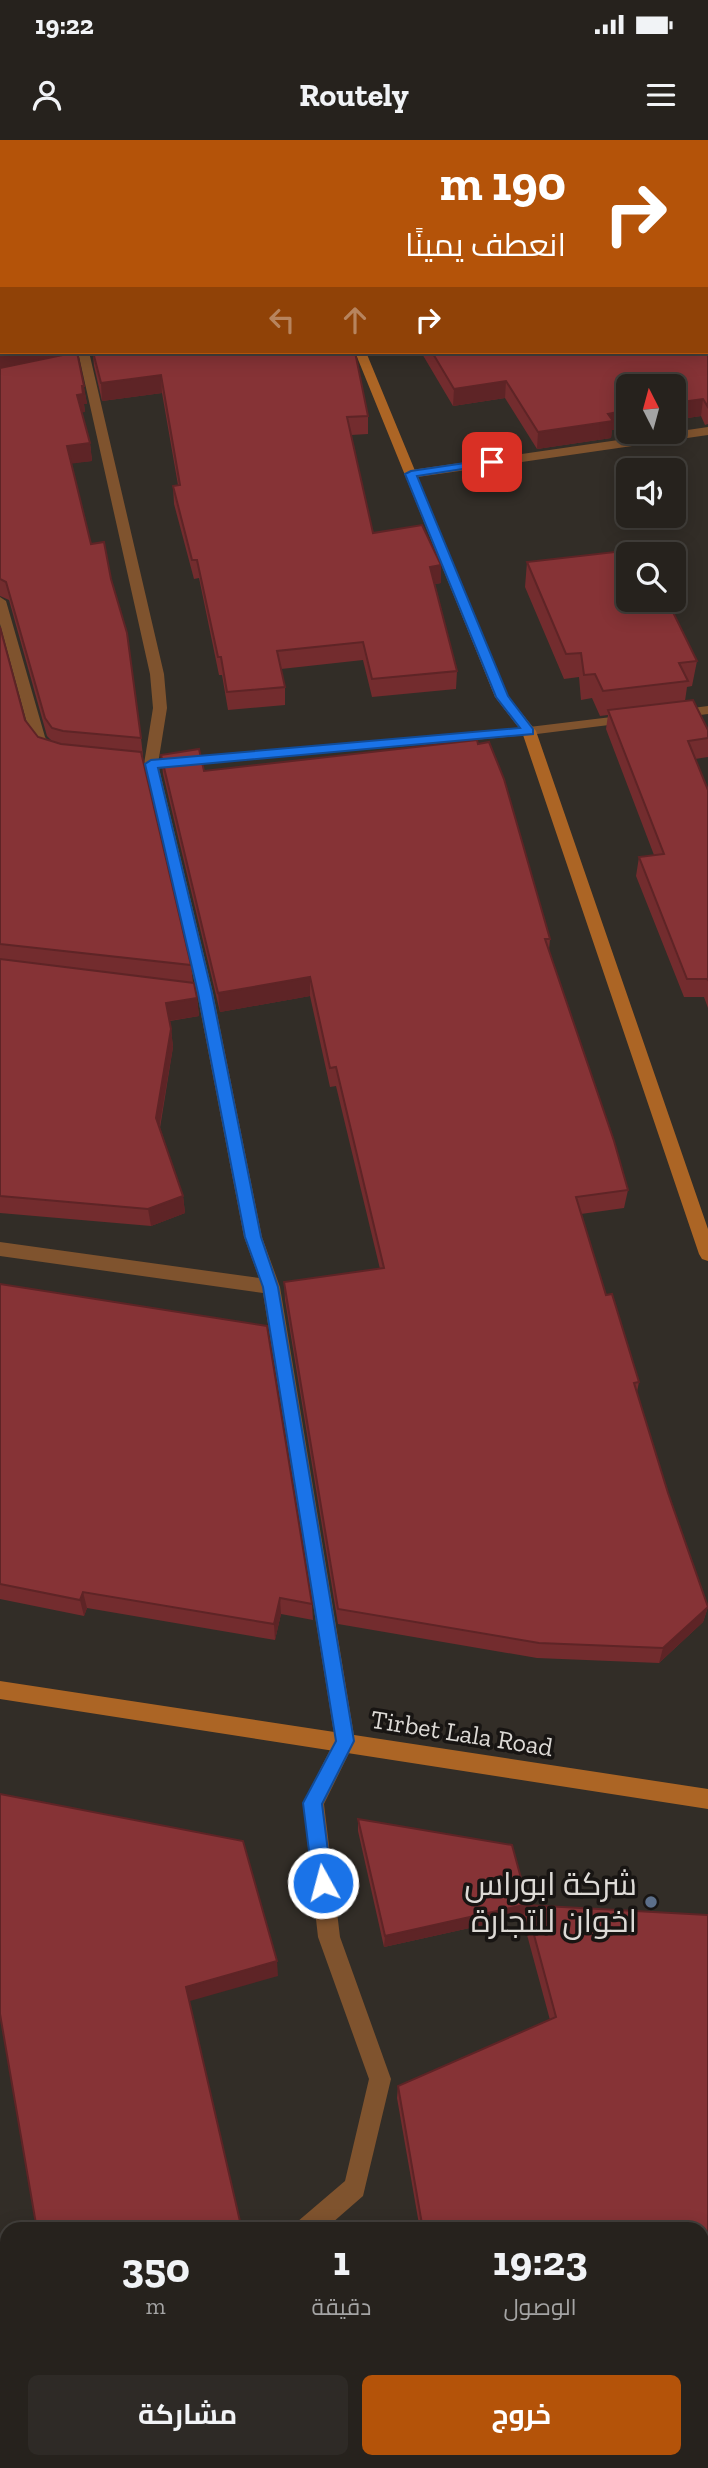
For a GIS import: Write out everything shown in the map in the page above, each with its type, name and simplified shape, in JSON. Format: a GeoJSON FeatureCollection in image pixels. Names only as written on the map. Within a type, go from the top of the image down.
{"type":"FeatureCollection","features":[{"type":"Feature","properties":{"kind":"main road"},"geometry":{"type":"LineString","coordinates":[[361,354],[502,697],[529,731],[708,1254]]}},
{"type":"Feature","properties":{"kind":"main road","name":"Tirbet Lala Road"},"geometry":{"type":"LineString","coordinates":[[0,1690],[708,1799]]}},
{"type":"Feature","properties":{"kind":"street"},"geometry":{"type":"LineString","coordinates":[[86,359],[95,411],[157,674],[160,708],[145,764],[253,1237],[271,1287],[345,1741],[313,1803],[329,1937],[380,2079],[355,2188],[314,2222]]}},
{"type":"Feature","properties":{"kind":"street"},"geometry":{"type":"LineString","coordinates":[[411,474],[708,431]]}},
{"type":"Feature","properties":{"kind":"street"},"geometry":{"type":"LineString","coordinates":[[0,601],[38,738],[48,751],[72,757]]}},
{"type":"Feature","properties":{"kind":"street"},"geometry":{"type":"LineString","coordinates":[[667,715],[708,710]]}},
{"type":"Feature","properties":{"kind":"street"},"geometry":{"type":"LineString","coordinates":[[145,764],[529,731],[639,718]]}},
{"type":"Feature","properties":{"kind":"street"},"geometry":{"type":"LineString","coordinates":[[0,1249],[271,1287]]}},
{"type":"Feature","properties":{"kind":"building"},"geometry":{"type":"Polygon","coordinates":[[[77,354],[84,386],[83,394],[77,395],[90,443],[67,446],[91,544],[104,542],[111,579],[127,633],[141,738],[63,731],[52,728],[45,718],[6,582],[0,579],[0,368],[77,354]]]}},
{"type":"Feature","properties":{"kind":"building"},"geometry":{"type":"Polygon","coordinates":[[[94,354],[355,354],[368,416],[347,417],[373,533],[422,525],[441,565],[430,567],[457,671],[372,679],[363,642],[277,651],[285,687],[227,692],[197,560],[192,560],[173,486],[180,485],[161,375],[101,383],[94,354]]]}},
{"type":"Feature","properties":{"kind":"building"},"geometry":{"type":"Polygon","coordinates":[[[433,354],[708,354],[708,407],[703,399],[686,401],[686,374],[616,374],[616,412],[608,414],[613,421],[538,432],[506,381],[454,389],[433,354]]]}},
{"type":"Feature","properties":{"kind":"building"},"geometry":{"type":"Polygon","coordinates":[[[616,552],[616,612],[673,612],[697,661],[679,663],[688,681],[603,691],[595,674],[584,675],[581,653],[566,654],[527,562],[616,552]]]}},
{"type":"Feature","properties":{"kind":"building"},"geometry":{"type":"Polygon","coordinates":[[[0,627],[25,720],[38,737],[61,744],[141,752],[191,965],[0,944],[0,627]]]}},
{"type":"Feature","properties":{"kind":"building"},"geometry":{"type":"Polygon","coordinates":[[[693,700],[708,730],[708,738],[688,741],[708,790],[708,980],[687,979],[639,857],[664,854],[608,710],[693,700]]]}},
{"type":"Feature","properties":{"kind":"building"},"geometry":{"type":"Polygon","coordinates":[[[477,740],[478,744],[489,742],[504,779],[550,939],[545,939],[628,1190],[576,1197],[606,1295],[612,1294],[639,1382],[634,1383],[668,1493],[708,1607],[663,1648],[539,1643],[338,1609],[284,1282],[384,1268],[336,1067],[330,1068],[310,977],[218,993],[161,755],[199,749],[204,771],[477,740]]]}},
{"type":"Feature","properties":{"kind":"building"},"geometry":{"type":"Polygon","coordinates":[[[0,959],[194,983],[197,998],[166,1003],[171,1029],[156,1118],[183,1196],[148,1209],[0,1196],[0,959]]]}},
{"type":"Feature","properties":{"kind":"building"},"geometry":{"type":"Polygon","coordinates":[[[0,1284],[267,1326],[312,1604],[280,1598],[274,1624],[83,1592],[80,1600],[0,1584],[0,1284]]]}},
{"type":"Feature","properties":{"kind":"building"},"geometry":{"type":"Polygon","coordinates":[[[0,1794],[243,1841],[277,1961],[186,1987],[240,2222],[36,2222],[0,2014],[0,1794]]]}},
{"type":"Feature","properties":{"kind":"building"},"geometry":{"type":"Polygon","coordinates":[[[358,1819],[512,1845],[528,1904],[385,1936],[358,1819]]]}},
{"type":"Feature","properties":{"kind":"building"},"geometry":{"type":"Polygon","coordinates":[[[526,1905],[708,1915],[708,2222],[422,2222],[398,2086],[556,2017],[526,1905]]]}},
{"type":"Feature","properties":{"kind":"place","name":"شركة ابوراس اخوان للتجارة"},"geometry":{"type":"Point","coordinates":[651,1902]}},
{"type":"Feature","properties":{"kind":"route"},"geometry":{"type":"LineString","coordinates":[[323,1883],[313,1803],[345,1741],[271,1287],[253,1237],[205,993],[151,764],[529,731],[502,697],[411,474],[492,462]]}}]}
